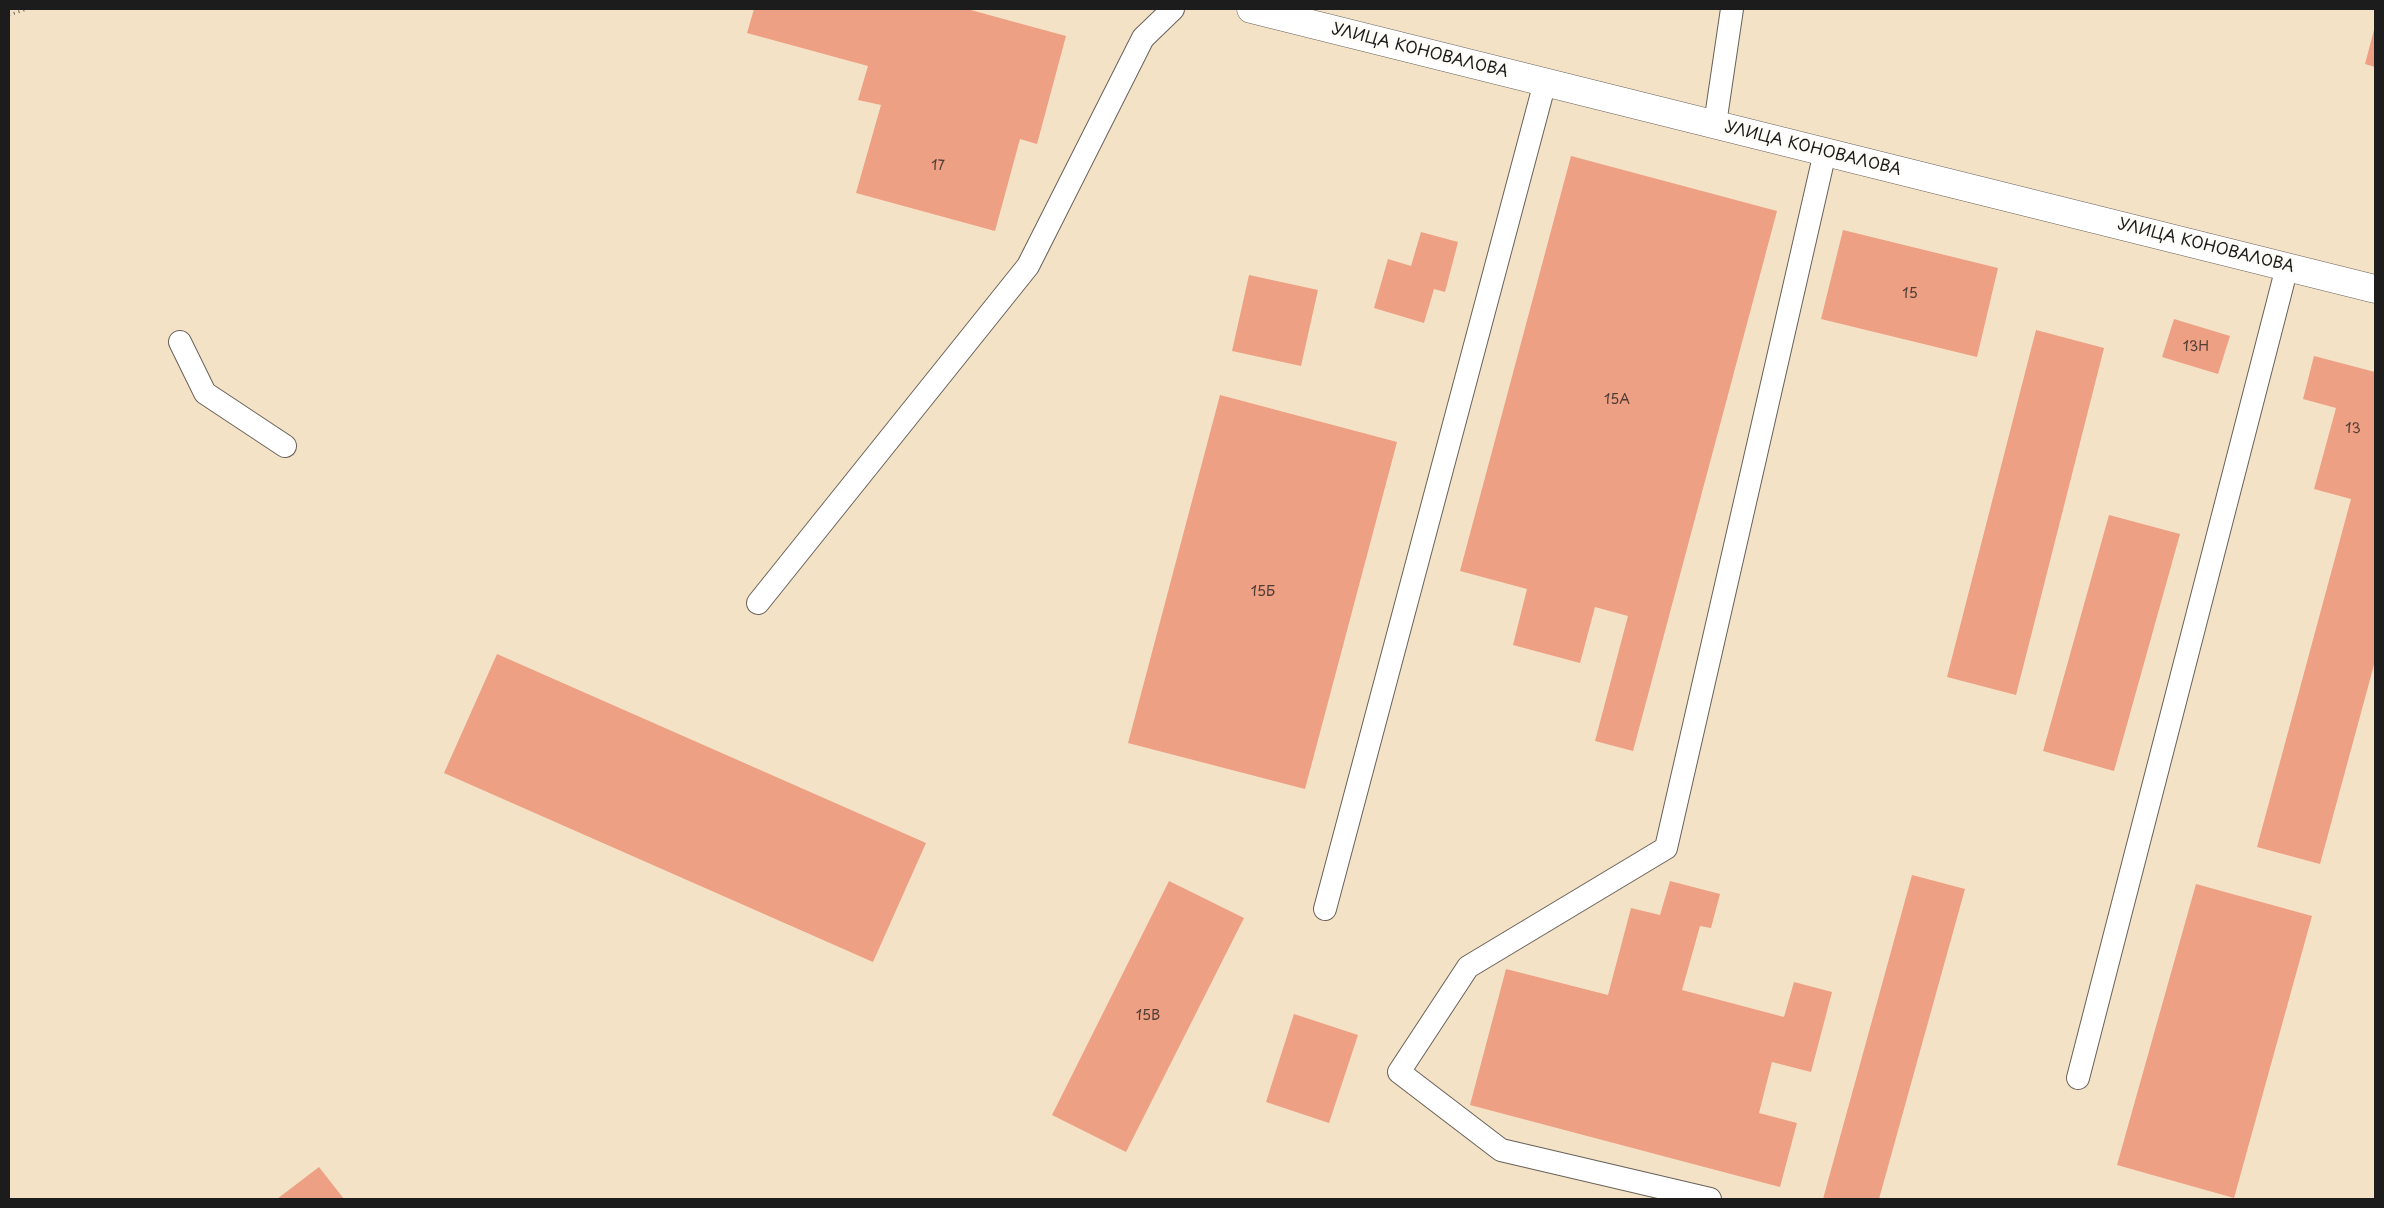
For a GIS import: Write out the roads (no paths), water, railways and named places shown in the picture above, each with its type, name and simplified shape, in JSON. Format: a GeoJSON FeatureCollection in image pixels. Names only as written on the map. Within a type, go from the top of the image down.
{"type":"FeatureCollection","features":[{"type":"Feature","properties":{"kind":"street","name":"УЛИЦА КОНОВАЛОВА"},"geometry":{"type":"LineString","coordinates":[[1251,9],[2375,289]]}},
{"type":"Feature","properties":{"kind":"lane"},"geometry":{"type":"LineString","coordinates":[[758,603],[1028,266],[1143,38],[1173,9]]}},
{"type":"Feature","properties":{"kind":"lane"},"geometry":{"type":"LineString","coordinates":[[1715,124],[1732,9]]}},
{"type":"Feature","properties":{"kind":"lane"},"geometry":{"type":"LineString","coordinates":[[1325,909],[1545,82]]}},
{"type":"Feature","properties":{"kind":"lane"},"geometry":{"type":"LineString","coordinates":[[1710,1199],[1501,1150],[1399,1072],[1468,967],[1666,848],[1825,152]]}},
{"type":"Feature","properties":{"kind":"lane"},"geometry":{"type":"LineString","coordinates":[[2078,1078],[2287,267]]}},
{"type":"Feature","properties":{"kind":"lane"},"geometry":{"type":"LineString","coordinates":[[180,342],[205,393],[285,446]]}}]}
